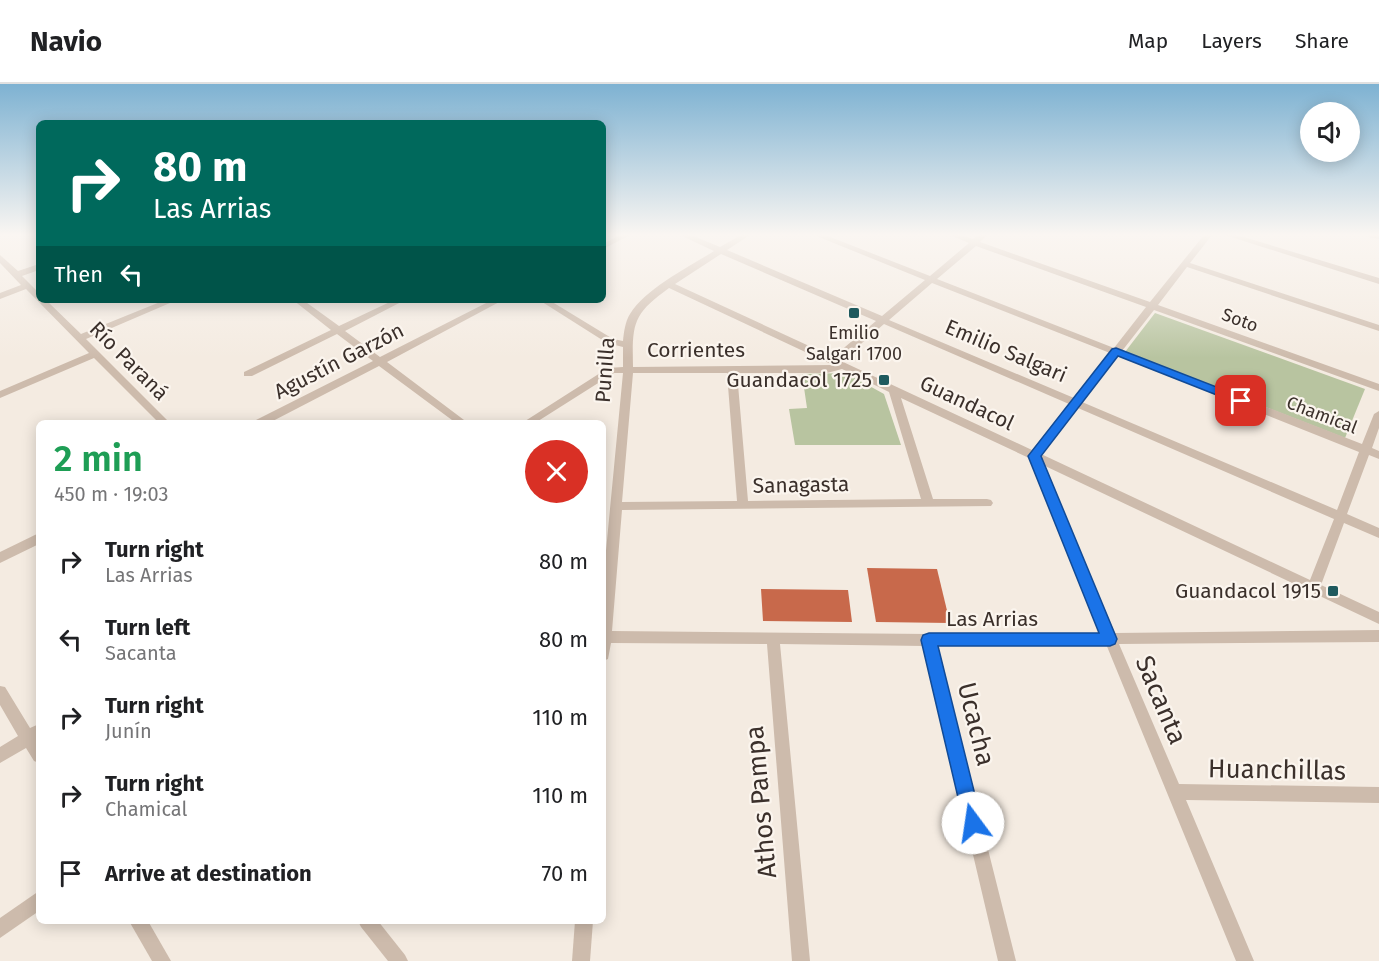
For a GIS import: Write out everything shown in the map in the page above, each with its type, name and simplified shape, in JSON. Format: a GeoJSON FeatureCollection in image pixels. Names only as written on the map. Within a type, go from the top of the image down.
{"type":"FeatureCollection","features":[{"type":"Feature","properties":{"kind":"street","name":"Río Paraná"},"geometry":{"type":"LineString","coordinates":[[17,276],[36,295]]}},
{"type":"Feature","properties":{"kind":"street"},"geometry":{"type":"LineString","coordinates":[[669,284],[682,276]]}},
{"type":"Feature","properties":{"kind":"street","name":"Emilio Salgari"},"geometry":{"type":"LineString","coordinates":[[781,276],[1379,532]]}},
{"type":"Feature","properties":{"kind":"street","name":"Chamical"},"geometry":{"type":"LineString","coordinates":[[923,276],[1379,455]]}},
{"type":"Feature","properties":{"kind":"street"},"geometry":{"type":"LineString","coordinates":[[839,364],[884,320],[935,276]]}},
{"type":"Feature","properties":{"kind":"street","name":"Soto"},"geometry":{"type":"LineString","coordinates":[[1069,276],[1379,388]]}},
{"type":"Feature","properties":{"kind":"street"},"geometry":{"type":"LineString","coordinates":[[1034,456],[1176,276]]}},
{"type":"Feature","properties":{"kind":"street"},"geometry":{"type":"LineString","coordinates":[[1221,276],[1379,328]]}},
{"type":"Feature","properties":{"kind":"street"},"geometry":{"type":"LineString","coordinates":[[1362,276],[1379,281]]}},
{"type":"Feature","properties":{"kind":"street","name":"Punilla"},"geometry":{"type":"LineString","coordinates":[[606,583],[608,529],[616,506],[628,370],[627,345],[633,316],[644,301],[669,284]]}},
{"type":"Feature","properties":{"kind":"street","name":"Guandacol"},"geometry":{"type":"LineString","coordinates":[[669,284],[1379,618]]}},
{"type":"Feature","properties":{"kind":"street"},"geometry":{"type":"LineString","coordinates":[[0,296],[27,286]]}},
{"type":"Feature","properties":{"kind":"street","name":"Río Paraná"},"geometry":{"type":"LineString","coordinates":[[44,303],[162,420]]}},
{"type":"Feature","properties":{"kind":"street"},"geometry":{"type":"LineString","coordinates":[[80,339],[166,303]]}},
{"type":"Feature","properties":{"kind":"street"},"geometry":{"type":"LineString","coordinates":[[301,303],[459,420]]}},
{"type":"Feature","properties":{"kind":"street"},"geometry":{"type":"LineString","coordinates":[[248,374],[395,303]]}},
{"type":"Feature","properties":{"kind":"street","name":"Agustín Garzón"},"geometry":{"type":"LineString","coordinates":[[267,420],[493,303]]}},
{"type":"Feature","properties":{"kind":"street"},"geometry":{"type":"LineString","coordinates":[[548,303],[610,341],[627,345]]}},
{"type":"Feature","properties":{"kind":"street"},"geometry":{"type":"LineString","coordinates":[[0,395],[96,353]]}},
{"type":"Feature","properties":{"kind":"street","name":"Corrientes"},"geometry":{"type":"LineString","coordinates":[[532,420],[612,370],[827,370],[839,364]]}},
{"type":"Feature","properties":{"kind":"street"},"geometry":{"type":"LineString","coordinates":[[732,371],[743,505]]}},
{"type":"Feature","properties":{"kind":"street"},"geometry":{"type":"LineString","coordinates":[[894,390],[928,503]]}},
{"type":"Feature","properties":{"kind":"street"},"geometry":{"type":"LineString","coordinates":[[1314,587],[1379,414]]}},
{"type":"Feature","properties":{"kind":"street","name":"Sacanta"},"geometry":{"type":"LineString","coordinates":[[1034,456],[1245,961]]}},
{"type":"Feature","properties":{"kind":"street","name":"Sanagasta"},"geometry":{"type":"LineString","coordinates":[[616,506],[987,503]]}},
{"type":"Feature","properties":{"kind":"street"},"geometry":{"type":"LineString","coordinates":[[0,558],[36,540]]}},
{"type":"Feature","properties":{"kind":"street","name":"Las Arrias"},"geometry":{"type":"LineString","coordinates":[[606,637],[929,640],[1379,636]]}},
{"type":"Feature","properties":{"kind":"street","name":"Athos Pampa"},"geometry":{"type":"LineString","coordinates":[[773,638],[801,961]]}},
{"type":"Feature","properties":{"kind":"street","name":"Ucacha"},"geometry":{"type":"LineString","coordinates":[[929,640],[1007,961]]}},
{"type":"Feature","properties":{"kind":"street"},"geometry":{"type":"LineString","coordinates":[[0,692],[34,735],[0,756]]}},
{"type":"Feature","properties":{"kind":"street","name":"Huanchillas"},"geometry":{"type":"LineString","coordinates":[[1173,792],[1379,795]]}},
{"type":"Feature","properties":{"kind":"street"},"geometry":{"type":"LineString","coordinates":[[0,928],[36,902]]}},
{"type":"Feature","properties":{"kind":"street"},"geometry":{"type":"LineString","coordinates":[[140,924],[162,961]]}},
{"type":"Feature","properties":{"kind":"street"},"geometry":{"type":"LineString","coordinates":[[369,924],[399,961]]}},
{"type":"Feature","properties":{"kind":"street"},"geometry":{"type":"LineString","coordinates":[[581,961],[584,924]]}},
{"type":"Feature","properties":{"kind":"green space"},"geometry":{"type":"Polygon","coordinates":[[[1155,313],[1365,389],[1345,438],[1125,352],[1155,313]]]}},
{"type":"Feature","properties":{"kind":"green space"},"geometry":{"type":"Polygon","coordinates":[[[846,373],[884,394],[901,445],[795,445],[789,409],[807,408],[802,374],[846,373]]]}},
{"type":"Feature","properties":{"kind":"building"},"geometry":{"type":"Polygon","coordinates":[[[867,568],[937,569],[950,623],[876,622],[867,568]]]}},
{"type":"Feature","properties":{"kind":"building"},"geometry":{"type":"Polygon","coordinates":[[[761,589],[848,590],[852,622],[763,621],[761,589]]]}},
{"type":"Feature","properties":{"kind":"place","name":"Emilio Salgari 1700"},"geometry":{"type":"Point","coordinates":[854,313]}},
{"type":"Feature","properties":{"kind":"place","name":"Guandacol 1725"},"geometry":{"type":"Point","coordinates":[884,380]}},
{"type":"Feature","properties":{"kind":"place","name":"Guandacol 1915"},"geometry":{"type":"Point","coordinates":[1333,591]}},
{"type":"Feature","properties":{"kind":"route"},"geometry":{"type":"LineString","coordinates":[[973,823],[929,640],[1110,639],[1034,456],[1116,352],[1241,401]]}}]}
